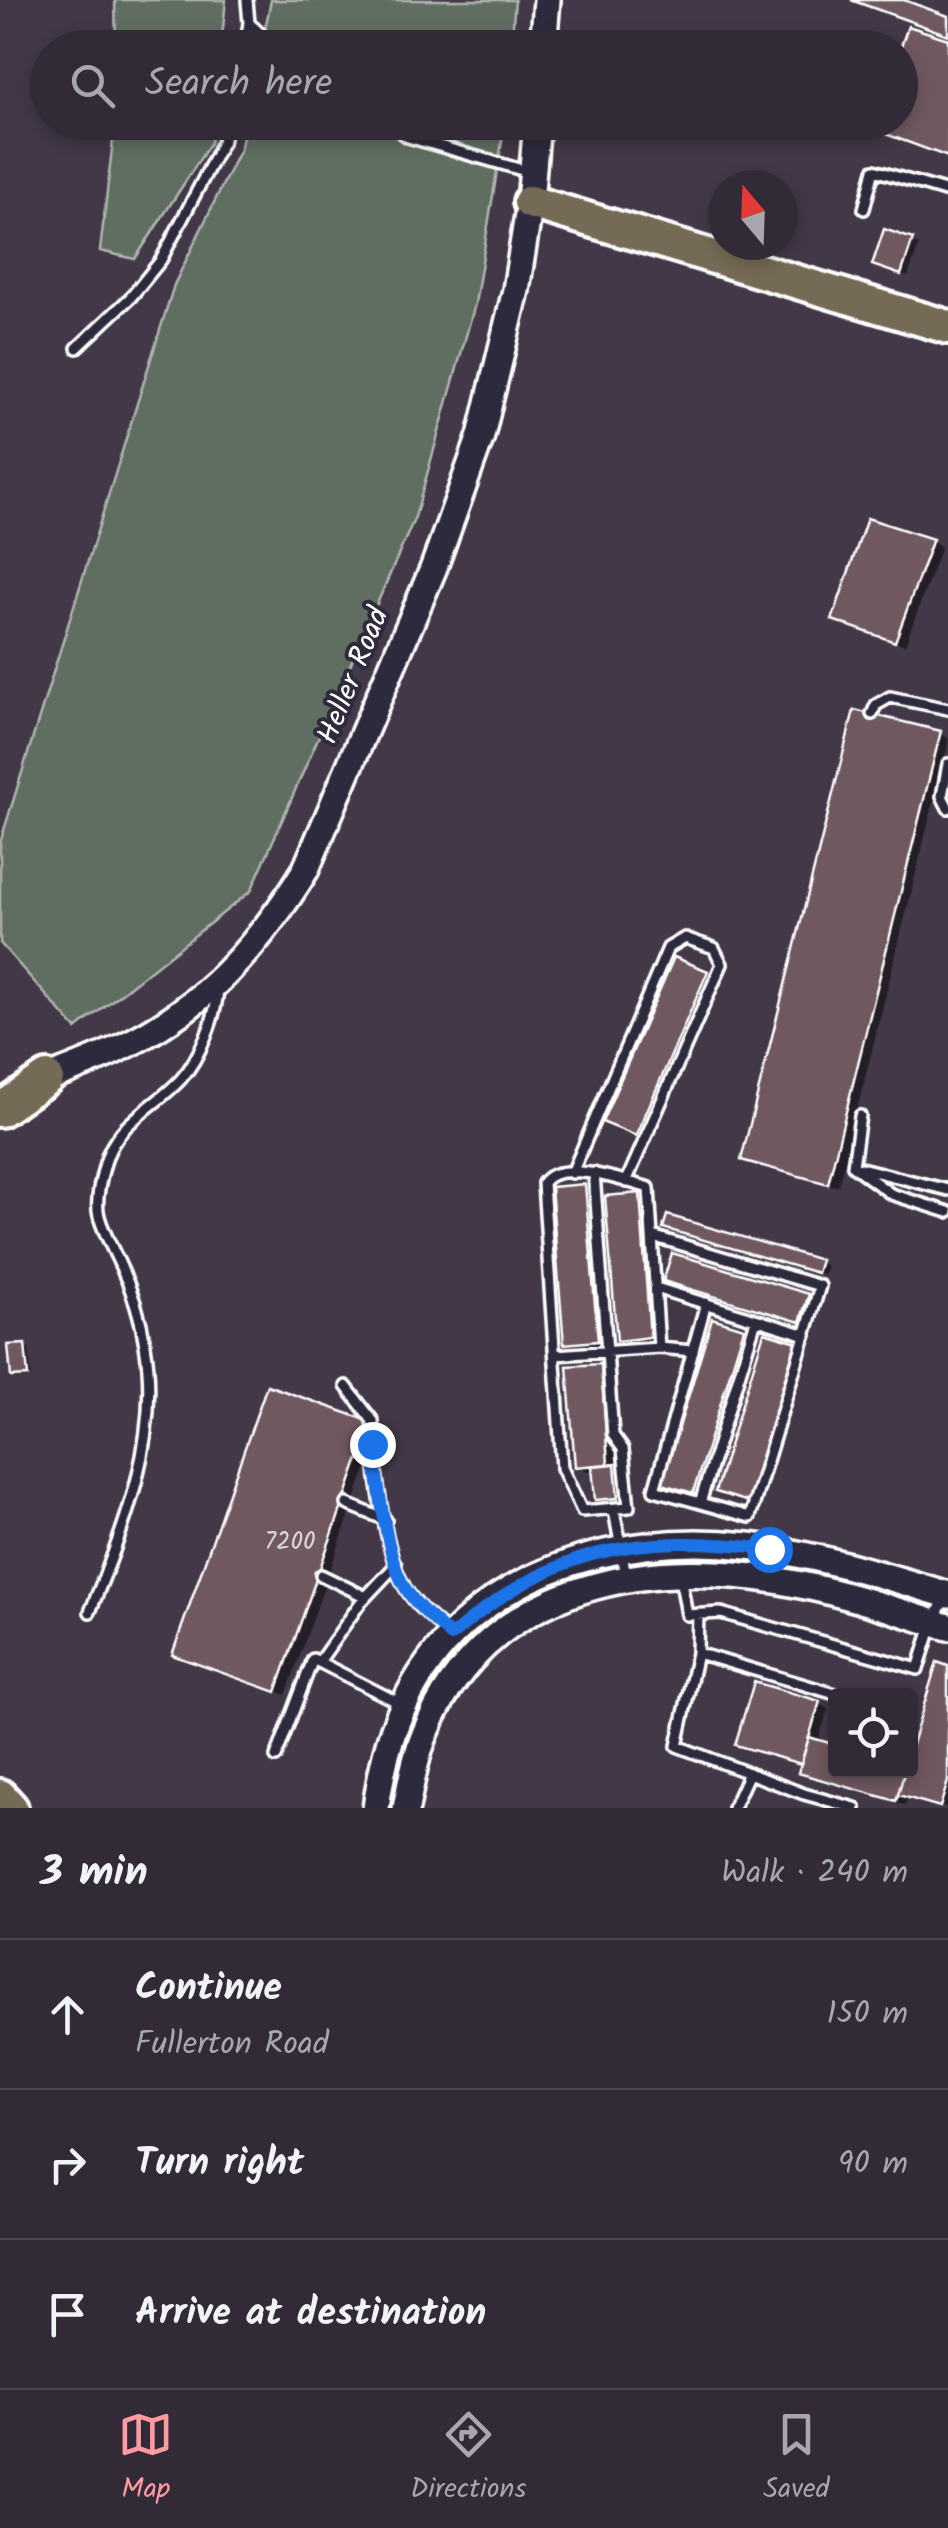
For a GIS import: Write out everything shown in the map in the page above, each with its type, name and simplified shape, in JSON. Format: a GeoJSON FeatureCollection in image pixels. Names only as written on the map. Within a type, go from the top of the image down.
{"type":"FeatureCollection","features":[{"type":"Feature","properties":{"kind":"highway"},"geometry":{"type":"LineString","coordinates":[[531,187],[712,256],[948,327]]}},
{"type":"Feature","properties":{"kind":"highway"},"geometry":{"type":"LineString","coordinates":[[0,1110],[46,1078]]}},
{"type":"Feature","properties":{"kind":"highway"},"geometry":{"type":"LineString","coordinates":[[0,1796],[11,1808]]}},
{"type":"Feature","properties":{"kind":"main road"},"geometry":{"type":"LineString","coordinates":[[545,30],[548,0]]}},
{"type":"Feature","properties":{"kind":"main road","name":"Heller Road"},"geometry":{"type":"LineString","coordinates":[[0,1098],[118,1049],[174,1018],[218,984],[279,912],[306,869],[440,552],[481,436],[500,366],[531,187],[535,140]]}},
{"type":"Feature","properties":{"kind":"main road"},"geometry":{"type":"LineString","coordinates":[[376,1808],[385,1757],[404,1705],[426,1667],[451,1636],[487,1606],[524,1582],[572,1560],[621,1548],[691,1542],[769,1549],[843,1564],[948,1594]]}},
{"type":"Feature","properties":{"kind":"main road"},"geometry":{"type":"LineString","coordinates":[[406,1808],[425,1733],[453,1683],[478,1653],[508,1628],[552,1601],[627,1577],[728,1574],[800,1585],[940,1624]]}},
{"type":"Feature","properties":{"kind":"lane"},"geometry":{"type":"LineString","coordinates":[[247,0],[248,30]]}},
{"type":"Feature","properties":{"kind":"lane"},"geometry":{"type":"LineString","coordinates":[[249,24],[256,30]]}},
{"type":"Feature","properties":{"kind":"lane"},"geometry":{"type":"LineString","coordinates":[[77,348],[131,297],[161,260],[224,140]]}},
{"type":"Feature","properties":{"kind":"lane"},"geometry":{"type":"LineString","coordinates":[[415,140],[531,187]]}},
{"type":"Feature","properties":{"kind":"lane"},"geometry":{"type":"LineString","coordinates":[[864,210],[874,170],[948,192]]}},
{"type":"Feature","properties":{"kind":"lane"},"geometry":{"type":"LineString","coordinates":[[872,714],[882,700],[890,697],[948,709]]}},
{"type":"Feature","properties":{"kind":"lane"},"geometry":{"type":"LineString","coordinates":[[948,764],[942,796],[948,808]]}},
{"type":"Feature","properties":{"kind":"lane"},"geometry":{"type":"LineString","coordinates":[[572,1172],[668,948],[685,938],[714,948],[722,964],[626,1182]]}},
{"type":"Feature","properties":{"kind":"lane"},"geometry":{"type":"LineString","coordinates":[[90,1612],[129,1508],[145,1440],[150,1392],[146,1346],[137,1310],[97,1212],[104,1165],[110,1148],[128,1124],[182,1078],[201,1046],[216,1005],[218,984]]}},
{"type":"Feature","properties":{"kind":"lane"},"geometry":{"type":"LineString","coordinates":[[853,1166],[860,1116]]}},
{"type":"Feature","properties":{"kind":"lane"},"geometry":{"type":"LineString","coordinates":[[853,1166],[948,1190]]}},
{"type":"Feature","properties":{"kind":"lane"},"geometry":{"type":"LineString","coordinates":[[853,1166],[891,1194],[948,1212]]}},
{"type":"Feature","properties":{"kind":"lane"},"geometry":{"type":"LineString","coordinates":[[594,1173],[613,1434],[622,1449],[629,1507],[582,1511],[562,1468],[543,1183],[554,1172],[594,1173],[649,1188],[660,1348]]}},
{"type":"Feature","properties":{"kind":"lane"},"geometry":{"type":"LineString","coordinates":[[652,1236],[820,1286],[750,1517],[654,1490],[706,1304]]}},
{"type":"Feature","properties":{"kind":"lane"},"geometry":{"type":"LineString","coordinates":[[656,1288],[806,1335]]}},
{"type":"Feature","properties":{"kind":"lane"},"geometry":{"type":"LineString","coordinates":[[700,1503],[756,1320]]}},
{"type":"Feature","properties":{"kind":"lane"},"geometry":{"type":"LineString","coordinates":[[555,1356],[660,1348],[692,1351]]}},
{"type":"Feature","properties":{"kind":"lane"},"geometry":{"type":"LineString","coordinates":[[346,1386],[374,1421],[372,1444],[400,1581],[417,1604],[451,1636]]}},
{"type":"Feature","properties":{"kind":"lane"},"geometry":{"type":"LineString","coordinates":[[347,1504],[386,1520]]}},
{"type":"Feature","properties":{"kind":"lane"},"geometry":{"type":"LineString","coordinates":[[614,1510],[627,1577]]}},
{"type":"Feature","properties":{"kind":"lane"},"geometry":{"type":"LineString","coordinates":[[319,1662],[366,1597],[396,1565]]}},
{"type":"Feature","properties":{"kind":"lane"},"geometry":{"type":"LineString","coordinates":[[680,1573],[687,1614],[721,1613],[918,1670],[940,1624],[948,1594]]}},
{"type":"Feature","properties":{"kind":"lane"},"geometry":{"type":"LineString","coordinates":[[322,1575],[366,1597]]}},
{"type":"Feature","properties":{"kind":"lane"},"geometry":{"type":"LineString","coordinates":[[407,1616],[417,1604]]}},
{"type":"Feature","properties":{"kind":"lane"},"geometry":{"type":"LineString","coordinates":[[698,1614],[697,1653],[677,1746],[855,1808]]}},
{"type":"Feature","properties":{"kind":"lane"},"geometry":{"type":"LineString","coordinates":[[697,1653],[828,1692]]}},
{"type":"Feature","properties":{"kind":"lane"},"geometry":{"type":"LineString","coordinates":[[276,1757],[313,1659],[404,1705]]}},
{"type":"Feature","properties":{"kind":"lane"},"geometry":{"type":"LineString","coordinates":[[733,1808],[749,1773]]}},
{"type":"Feature","properties":{"kind":"green space"},"geometry":{"type":"Polygon","coordinates":[[[115,0],[226,0],[223,30],[116,30],[115,0]]]}},
{"type":"Feature","properties":{"kind":"green space"},"geometry":{"type":"Polygon","coordinates":[[[271,0],[515,0],[512,30],[265,30],[271,0]]]}},
{"type":"Feature","properties":{"kind":"green space"},"geometry":{"type":"Polygon","coordinates":[[[113,140],[211,140],[135,259],[100,251],[113,140]]]}},
{"type":"Feature","properties":{"kind":"green space"},"geometry":{"type":"Polygon","coordinates":[[[242,140],[502,140],[475,304],[415,517],[251,891],[76,1029],[0,943],[0,843],[174,285],[242,140]]]}},
{"type":"Feature","properties":{"kind":"building"},"geometry":{"type":"Polygon","coordinates":[[[851,0],[904,0],[948,16],[948,35],[851,0]]]}},
{"type":"Feature","properties":{"kind":"building"},"geometry":{"type":"Polygon","coordinates":[[[908,26],[948,39],[948,157],[902,140],[918,140],[918,30],[907,30],[908,26]]]}},
{"type":"Feature","properties":{"kind":"building"},"geometry":{"type":"Polygon","coordinates":[[[884,229],[913,239],[901,275],[872,265],[884,229]]]}},
{"type":"Feature","properties":{"kind":"building"},"geometry":{"type":"Polygon","coordinates":[[[867,518],[933,539],[895,642],[832,620],[867,518]]]}},
{"type":"Feature","properties":{"kind":"building"},"geometry":{"type":"Polygon","coordinates":[[[854,710],[941,731],[828,1184],[741,1160],[854,710]]]}},
{"type":"Feature","properties":{"kind":"building"},"geometry":{"type":"Polygon","coordinates":[[[674,957],[708,971],[636,1136],[602,1122],[674,957]]]}},
{"type":"Feature","properties":{"kind":"building"},"geometry":{"type":"Polygon","coordinates":[[[585,1184],[598,1341],[564,1344],[551,1187],[585,1184]]]}},
{"type":"Feature","properties":{"kind":"building"},"geometry":{"type":"Polygon","coordinates":[[[640,1193],[650,1337],[617,1341],[605,1196],[640,1193]]]}},
{"type":"Feature","properties":{"kind":"building"},"geometry":{"type":"Polygon","coordinates":[[[667,1215],[821,1260],[817,1273],[663,1228],[667,1215]]]}},
{"type":"Feature","properties":{"kind":"building"},"geometry":{"type":"Polygon","coordinates":[[[672,1253],[809,1294],[800,1322],[663,1281],[672,1253]]]}},
{"type":"Feature","properties":{"kind":"building"},"geometry":{"type":"Polygon","coordinates":[[[712,1318],[744,1328],[693,1493],[662,1484],[712,1318]]]}},
{"type":"Feature","properties":{"kind":"building"},"geometry":{"type":"Polygon","coordinates":[[[764,1332],[797,1342],[749,1502],[715,1492],[764,1332]]]}},
{"type":"Feature","properties":{"kind":"building"},"geometry":{"type":"Polygon","coordinates":[[[25,1344],[28,1376],[11,1377],[8,1345],[25,1344]]]}},
{"type":"Feature","properties":{"kind":"building"},"geometry":{"type":"Polygon","coordinates":[[[601,1364],[608,1464],[575,1467],[567,1366],[601,1364]]]}},
{"type":"Feature","properties":{"kind":"building"},"geometry":{"type":"Polygon","coordinates":[[[267,1385],[372,1422],[276,1692],[172,1655],[267,1385]]]}},
{"type":"Feature","properties":{"kind":"building"},"geometry":{"type":"Polygon","coordinates":[[[615,1464],[618,1498],[595,1500],[592,1466],[615,1464]]]}},
{"type":"Feature","properties":{"kind":"building"},"geometry":{"type":"Polygon","coordinates":[[[937,1662],[948,1666],[948,1781],[940,1807],[898,1795],[903,1778],[918,1778],[918,1725],[937,1662]]]}},
{"type":"Feature","properties":{"kind":"building"},"geometry":{"type":"Polygon","coordinates":[[[754,1682],[820,1701],[801,1764],[735,1745],[754,1682]]]}},
{"type":"Feature","properties":{"kind":"building"},"geometry":{"type":"Polygon","coordinates":[[[809,1737],[828,1743],[828,1778],[903,1778],[896,1801],[798,1773],[809,1737]]]}},
{"type":"Feature","properties":{"kind":"route"},"geometry":{"type":"LineString","coordinates":[[372,1444],[400,1581],[417,1604],[451,1636],[506,1592],[562,1564],[599,1552],[680,1542],[769,1549]]}}]}
